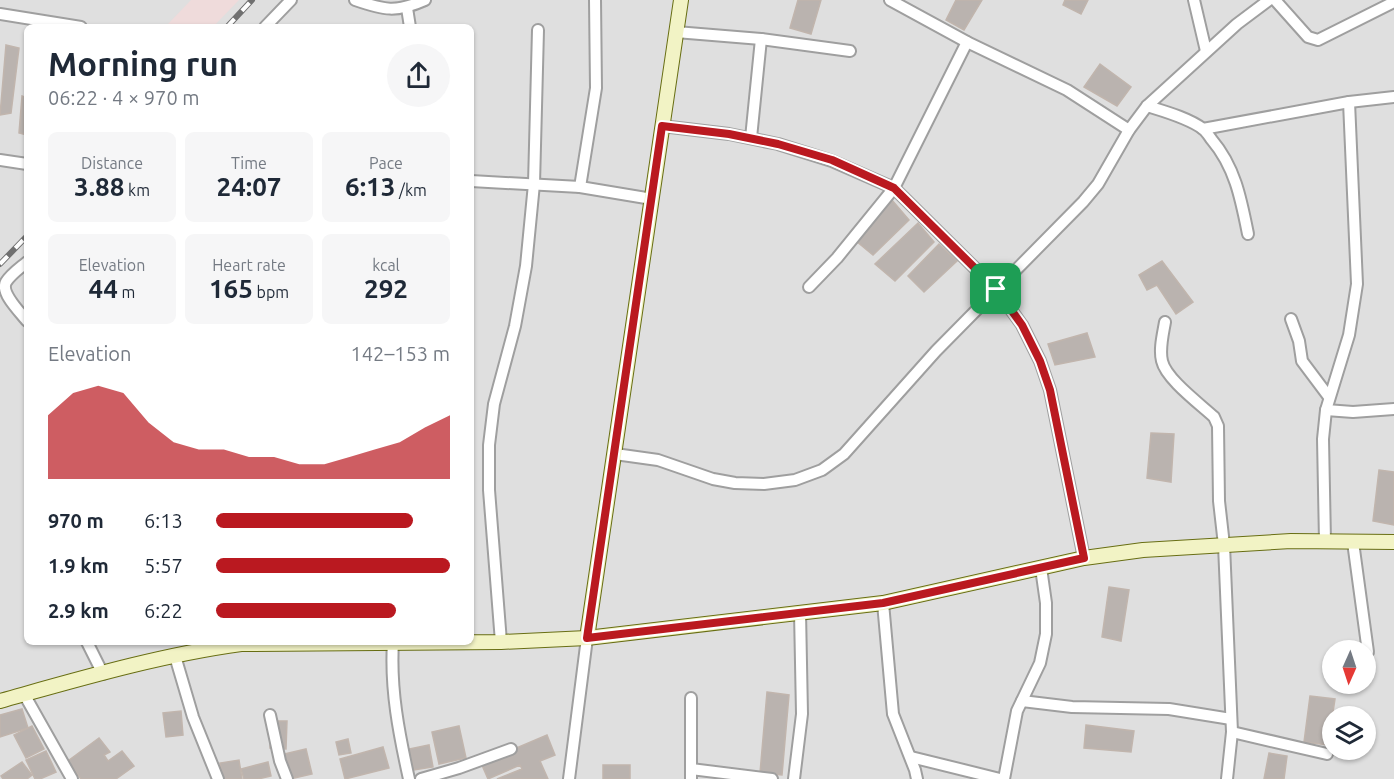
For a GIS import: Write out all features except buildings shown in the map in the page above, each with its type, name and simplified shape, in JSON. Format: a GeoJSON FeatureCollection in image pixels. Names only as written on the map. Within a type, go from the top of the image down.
{"type":"FeatureCollection","features":[{"type":"Feature","properties":{"kind":"street"},"geometry":{"type":"LineString","coordinates":[[268,24],[291,0]]}},
{"type":"Feature","properties":{"kind":"street"},"geometry":{"type":"LineString","coordinates":[[355,0],[390,10],[407,8],[425,0]]}},
{"type":"Feature","properties":{"kind":"street"},"geometry":{"type":"LineString","coordinates":[[580,187],[596,88],[595,0]]}},
{"type":"Feature","properties":{"kind":"street"},"geometry":{"type":"LineString","coordinates":[[568,779],[681,0]]}},
{"type":"Feature","properties":{"kind":"street"},"geometry":{"type":"LineString","coordinates":[[890,0],[967,42],[1067,90],[1129,130]]}},
{"type":"Feature","properties":{"kind":"street"},"geometry":{"type":"LineString","coordinates":[[1194,0],[1206,51]]}},
{"type":"Feature","properties":{"kind":"street"},"geometry":{"type":"LineString","coordinates":[[615,454],[658,460],[712,479],[735,483],[764,484],[795,480],[822,470],[844,454],[936,351],[1083,202],[1098,184],[1129,130],[1147,106],[1237,24],[1269,0]]}},
{"type":"Feature","properties":{"kind":"street"},"geometry":{"type":"LineString","coordinates":[[1275,0],[1308,37],[1318,40],[1394,2]]}},
{"type":"Feature","properties":{"kind":"street"},"geometry":{"type":"LineString","coordinates":[[407,8],[410,24]]}},
{"type":"Feature","properties":{"kind":"street"},"geometry":{"type":"LineString","coordinates":[[0,14],[62,24]]}},
{"type":"Feature","properties":{"kind":"street"},"geometry":{"type":"LineString","coordinates":[[501,642],[489,490],[489,445],[494,404],[522,291],[534,184],[538,30]]}},
{"type":"Feature","properties":{"kind":"street"},"geometry":{"type":"LineString","coordinates":[[676,32],[761,39],[850,51]]}},
{"type":"Feature","properties":{"kind":"street"},"geometry":{"type":"LineString","coordinates":[[751,138],[761,39]]}},
{"type":"Feature","properties":{"kind":"street"},"geometry":{"type":"LineString","coordinates":[[809,287],[837,258],[894,188],[967,42]]}},
{"type":"Feature","properties":{"kind":"street"},"geometry":{"type":"LineString","coordinates":[[1203,129],[1349,102],[1394,97]]}},
{"type":"Feature","properties":{"kind":"street"},"geometry":{"type":"LineString","coordinates":[[1325,541],[1323,439],[1326,410],[1349,335],[1357,284],[1349,102]]}},
{"type":"Feature","properties":{"kind":"street"},"geometry":{"type":"LineString","coordinates":[[1147,106],[1168,112],[1203,129],[1223,153],[1234,175],[1241,197],[1248,234]]}},
{"type":"Feature","properties":{"kind":"street"},"geometry":{"type":"LineString","coordinates":[[662,126],[778,144],[832,160],[894,188],[996,289],[1022,325],[1040,361],[1050,390],[1084,558]]}},
{"type":"Feature","properties":{"kind":"street"},"geometry":{"type":"LineString","coordinates":[[0,160],[24,164]]}},
{"type":"Feature","properties":{"kind":"street"},"geometry":{"type":"LineString","coordinates":[[474,181],[580,187],[652,199]]}},
{"type":"Feature","properties":{"kind":"street"},"geometry":{"type":"LineString","coordinates":[[24,265],[6,281],[4,286],[4,293],[24,317]]}},
{"type":"Feature","properties":{"kind":"street"},"geometry":{"type":"LineString","coordinates":[[1291,318],[1299,341],[1302,361],[1329,397]]}},
{"type":"Feature","properties":{"kind":"street"},"geometry":{"type":"LineString","coordinates":[[1165,322],[1161,350],[1166,372],[1214,417],[1218,426],[1219,501],[1224,545],[1232,719],[1227,779]]}},
{"type":"Feature","properties":{"kind":"street"},"geometry":{"type":"LineString","coordinates":[[1326,410],[1353,412],[1394,410]]}},
{"type":"Feature","properties":{"kind":"street"},"geometry":{"type":"LineString","coordinates":[[474,642],[587,638],[883,603],[1084,558],[1143,550],[1325,541],[1394,542]]}},
{"type":"Feature","properties":{"kind":"street"},"geometry":{"type":"LineString","coordinates":[[1353,542],[1366,640]]}},
{"type":"Feature","properties":{"kind":"street"},"geometry":{"type":"LineString","coordinates":[[910,757],[1002,779],[1017,711],[1040,663],[1046,634],[1046,603],[1041,568]]}},
{"type":"Feature","properties":{"kind":"street"},"geometry":{"type":"LineString","coordinates":[[883,603],[893,714],[917,779]]}},
{"type":"Feature","properties":{"kind":"street"},"geometry":{"type":"LineString","coordinates":[[794,779],[802,714],[800,612]]}},
{"type":"Feature","properties":{"kind":"street"},"geometry":{"type":"LineString","coordinates":[[88,645],[103,674]]}},
{"type":"Feature","properties":{"kind":"street"},"geometry":{"type":"LineString","coordinates":[[2,698],[205,649],[238,645]]}},
{"type":"Feature","properties":{"kind":"street"},"geometry":{"type":"LineString","coordinates":[[392,645],[391,671],[394,699],[409,779]]}},
{"type":"Feature","properties":{"kind":"street"},"geometry":{"type":"LineString","coordinates":[[175,656],[193,717],[218,779]]}},
{"type":"Feature","properties":{"kind":"street"},"geometry":{"type":"LineString","coordinates":[[24,694],[72,779]]}},
{"type":"Feature","properties":{"kind":"street"},"geometry":{"type":"LineString","coordinates":[[691,698],[691,774],[772,779]]}},
{"type":"Feature","properties":{"kind":"street"},"geometry":{"type":"LineString","coordinates":[[1022,701],[1072,707],[1169,709],[1232,719]]}},
{"type":"Feature","properties":{"kind":"street"},"geometry":{"type":"LineString","coordinates":[[270,715],[280,761],[287,779]]}},
{"type":"Feature","properties":{"kind":"street"},"geometry":{"type":"LineString","coordinates":[[1232,732],[1322,753]]}},
{"type":"Feature","properties":{"kind":"street"},"geometry":{"type":"LineString","coordinates":[[421,779],[511,749]]}},
{"type":"Feature","properties":{"kind":"shaded area"},"geometry":{"type":"Polygon","coordinates":[[[0,0],[1394,0],[1394,779],[0,779],[0,0]]]}},
{"type":"Feature","properties":{"kind":"shaded area"},"geometry":{"type":"Polygon","coordinates":[[[191,0],[239,0],[216,24],[168,24],[191,0]]]}},
{"type":"Feature","properties":{"kind":"railway"},"geometry":{"type":"LineString","coordinates":[[230,24],[252,0]]}},
{"type":"Feature","properties":{"kind":"railway"},"geometry":{"type":"LineString","coordinates":[[0,264],[24,239]]}},
{"type":"Feature","properties":{"kind":"route"},"geometry":{"type":"LineString","coordinates":[[662,126],[729,134],[778,144],[832,160],[894,188],[996,289],[1022,325],[1040,361],[1050,390],[1084,558],[883,603],[587,638],[662,126]]}}]}
